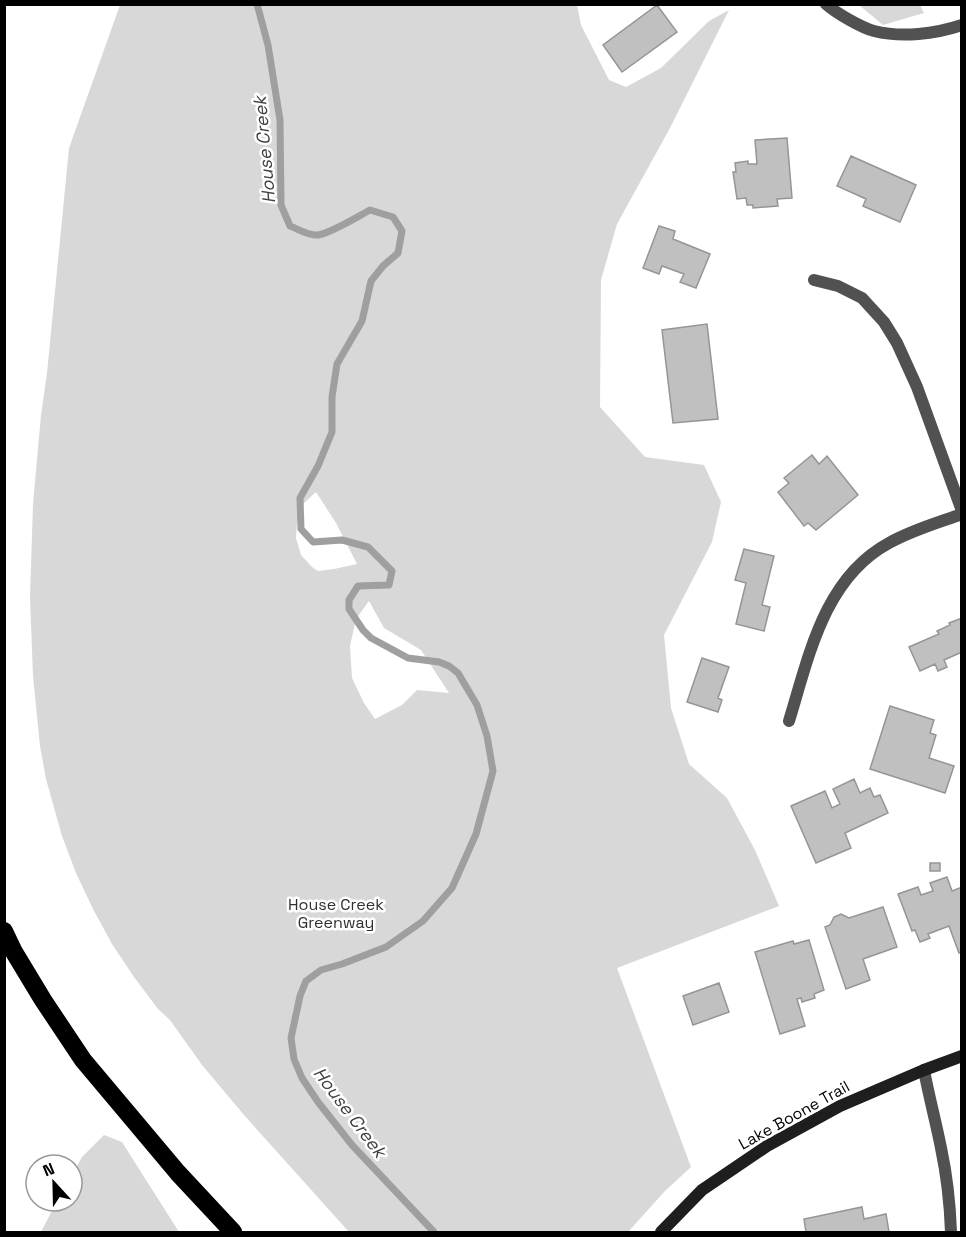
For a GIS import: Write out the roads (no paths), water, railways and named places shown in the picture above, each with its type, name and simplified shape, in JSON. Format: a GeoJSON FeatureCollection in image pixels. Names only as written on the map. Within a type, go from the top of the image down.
{"type":"FeatureCollection","features":[{"type":"Feature","properties":{"kind":"highway"},"geometry":{"type":"LineString","coordinates":[[4,931],[43,1000],[83,1060],[178,1173],[233,1233]]}},
{"type":"Feature","properties":{"kind":"main road","name":"Lake Boone Trail"},"geometry":{"type":"LineString","coordinates":[[661,1233],[702,1190],[767,1146],[840,1106],[962,1056]]}},
{"type":"Feature","properties":{"kind":"street"},"geometry":{"type":"LineString","coordinates":[[826,4],[836,12],[873,31],[909,35],[944,31],[962,24]]}},
{"type":"Feature","properties":{"kind":"street"},"geometry":{"type":"LineString","coordinates":[[789,721],[816,634],[828,606],[848,577],[868,557],[887,544],[908,533],[962,512],[917,387],[897,343],[884,322],[862,298],[838,286],[814,280]]}},
{"type":"Feature","properties":{"kind":"street"},"geometry":{"type":"LineString","coordinates":[[924,1070],[942,1149],[950,1201],[951,1233]]}},
{"type":"Feature","properties":{"kind":"waterway","name":"House Creek"},"geometry":{"type":"LineString","coordinates":[[257,4],[268,45],[280,120],[281,205],[290,226],[318,235],[337,228],[370,210],[393,217],[402,231],[398,253],[371,281],[362,321],[337,364],[332,397],[332,432],[318,466],[300,498],[301,529],[313,542],[342,540],[368,547],[392,571],[389,585],[358,586],[349,600],[349,609],[371,638],[408,658],[439,662],[458,673],[477,705],[487,736],[493,771],[476,834],[452,888],[423,921],[386,947],[321,970],[306,981],[300,996],[291,1038],[294,1059],[302,1078],[318,1102],[352,1145],[434,1232]]}},
{"type":"Feature","properties":{"kind":"park label","name":"House Creek Greenway"},"geometry":{"type":"Point","coordinates":[336,913]}}]}
